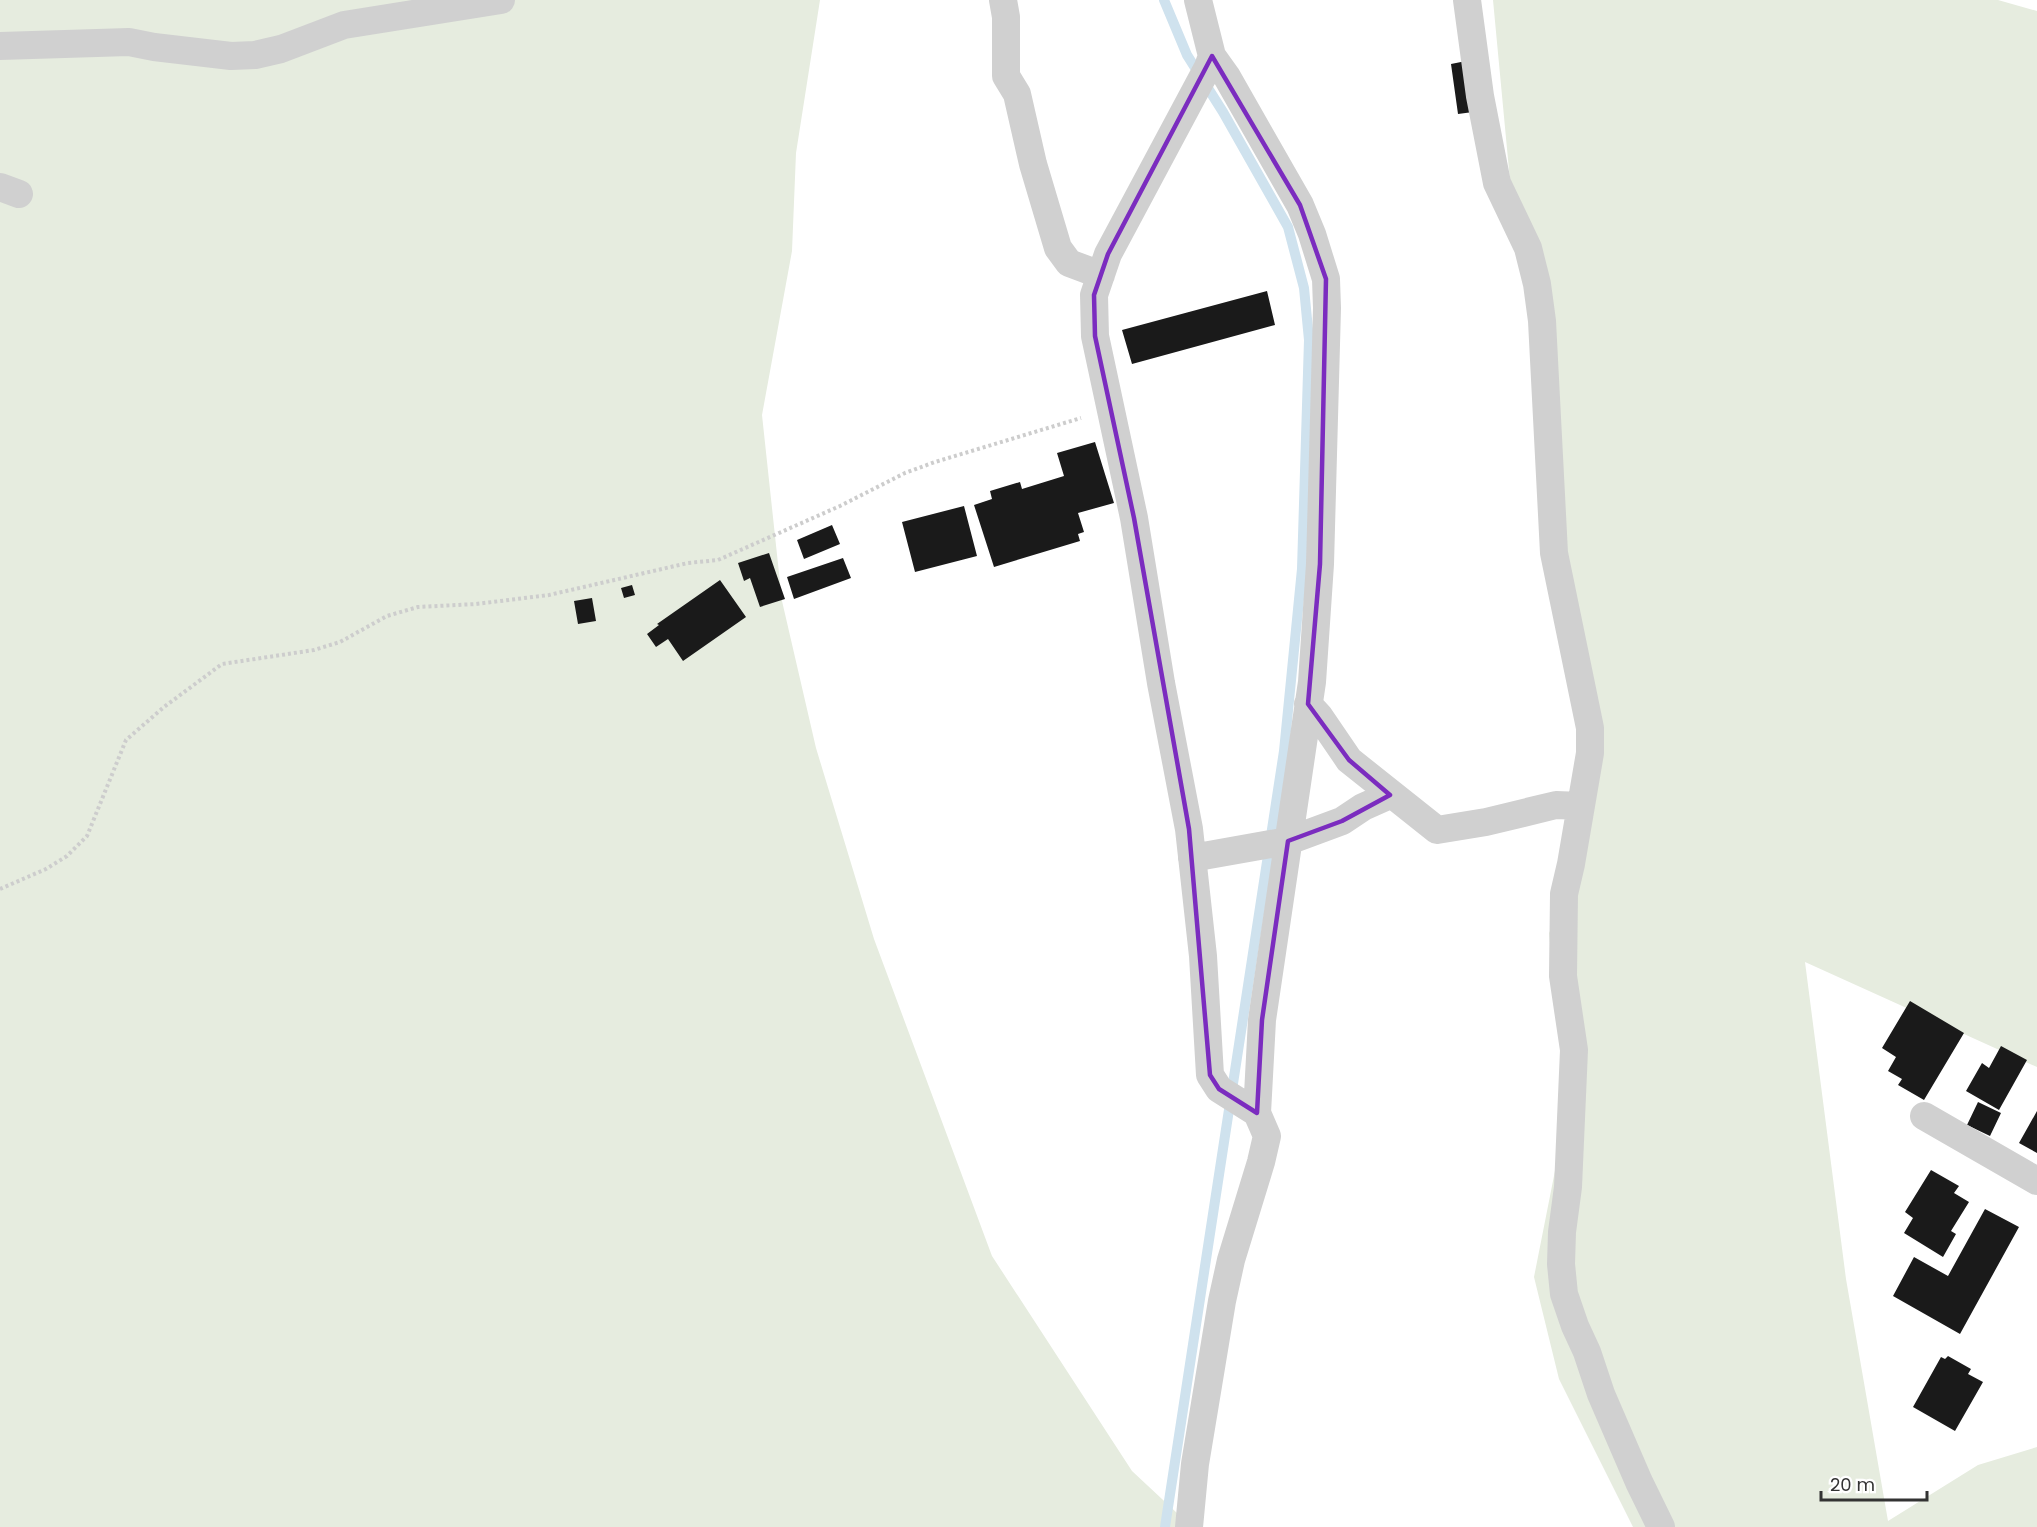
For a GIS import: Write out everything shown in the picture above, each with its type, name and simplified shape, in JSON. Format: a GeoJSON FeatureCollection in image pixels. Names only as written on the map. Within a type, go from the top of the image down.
{"type":"FeatureCollection","features":[{"type":"Feature","properties":{"kind":"street"},"geometry":{"type":"LineString","coordinates":[[0,46],[129,42],[231,56],[255,55],[281,49],[344,25],[501,0]]}},
{"type":"Feature","properties":{"kind":"street"},"geometry":{"type":"LineString","coordinates":[[1003,0],[1006,17],[1006,76],[1017,94],[1033,164],[1058,248],[1069,263],[1101,275]]}},
{"type":"Feature","properties":{"kind":"street"},"geometry":{"type":"LineString","coordinates":[[1189,1527],[1195,1464],[1222,1301],[1231,1260],[1267,1136],[1257,1113],[1263,1020],[1312,682],[1320,564],[1327,308],[1326,279],[1300,205],[1227,77],[1212,56],[1198,0]]}},
{"type":"Feature","properties":{"kind":"street"},"geometry":{"type":"LineString","coordinates":[[1467,0],[1480,96],[1497,183],[1528,248],[1538,284],[1554,553],[1590,728],[1590,753],[1564,894],[1563,912],[1563,976],[1574,1050],[1568,1187],[1562,1232],[1562,1274],[1568,1305],[1601,1394],[1661,1527]]}},
{"type":"Feature","properties":{"kind":"street"},"geometry":{"type":"LineString","coordinates":[[1212,56],[1108,254],[1094,294],[1095,336],[1134,518],[1161,683],[1189,829],[1203,956],[1210,1074],[1219,1089],[1257,1113]]}},
{"type":"Feature","properties":{"kind":"street"},"geometry":{"type":"LineString","coordinates":[[1308,704],[1319,716],[1348,760],[1437,830],[1443,831],[1556,806],[1581,806]]}},
{"type":"Feature","properties":{"kind":"street"},"geometry":{"type":"LineString","coordinates":[[1192,858],[1288,841],[1342,821],[1363,807],[1390,795]]}},
{"type":"Feature","properties":{"kind":"street"},"geometry":{"type":"LineString","coordinates":[[1924,1116],[2037,1181]]}},
{"type":"Feature","properties":{"kind":"path"},"geometry":{"type":"LineString","coordinates":[[0,889],[46,869],[67,856],[87,836],[126,740],[173,700],[222,664],[314,650],[340,642],[387,616],[418,607],[476,604],[549,595],[688,563],[718,560],[840,506],[905,473],[1084,418],[1108,405]]}},
{"type":"Feature","properties":{"kind":"highlighted area"},"geometry":{"type":"Polygon","coordinates":[[[1212,56],[1300,205],[1326,279],[1320,564],[1308,704],[1349,760],[1390,795],[1342,821],[1288,841],[1262,1020],[1257,1113],[1219,1089],[1210,1075],[1189,829],[1134,518],[1095,336],[1094,295],[1108,254],[1212,56]]]}},
{"type":"Feature","properties":{"kind":"shaded area"},"geometry":{"type":"Polygon","coordinates":[[[0,0],[820,0],[796,153],[792,251],[762,415],[782,601],[816,748],[874,939],[992,1256],[1132,1471],[1192,1527],[0,1527],[0,0]]]}},
{"type":"Feature","properties":{"kind":"shaded area"},"geometry":{"type":"Polygon","coordinates":[[[1493,0],[1998,0],[2037,11],[2037,1067],[1805,962],[1846,1279],[1888,1521],[1978,1465],[2037,1447],[2037,1527],[1633,1527],[1559,1379],[1534,1277],[1567,1110],[1549,933],[1582,870],[1584,758],[1539,359],[1514,223],[1493,0]]]}},
{"type":"Feature","properties":{"kind":"building"},"geometry":{"type":"Polygon","coordinates":[[[1466,61],[1473,112],[1458,114],[1451,64],[1466,61]]]}},
{"type":"Feature","properties":{"kind":"building"},"geometry":{"type":"Polygon","coordinates":[[[1267,291],[1275,325],[1132,364],[1122,330],[1267,291]]]}},
{"type":"Feature","properties":{"kind":"building"},"geometry":{"type":"Polygon","coordinates":[[[1095,442],[1114,503],[1078,513],[1084,532],[1078,534],[1080,541],[994,567],[974,505],[992,499],[990,491],[1020,482],[1022,489],[1064,476],[1057,453],[1095,442]]]}},
{"type":"Feature","properties":{"kind":"building"},"geometry":{"type":"Polygon","coordinates":[[[964,506],[977,556],[915,572],[902,522],[964,506]]]}},
{"type":"Feature","properties":{"kind":"building"},"geometry":{"type":"Polygon","coordinates":[[[832,525],[840,544],[804,559],[797,540],[832,525]]]}},
{"type":"Feature","properties":{"kind":"building"},"geometry":{"type":"Polygon","coordinates":[[[769,553],[785,599],[760,607],[750,578],[744,581],[738,563],[769,553]]]}},
{"type":"Feature","properties":{"kind":"building"},"geometry":{"type":"Polygon","coordinates":[[[843,558],[851,578],[794,599],[787,577],[843,558]]]}},
{"type":"Feature","properties":{"kind":"building"},"geometry":{"type":"Polygon","coordinates":[[[720,580],[746,617],[683,661],[668,639],[656,647],[647,634],[659,625],[657,624],[720,580]]]}},
{"type":"Feature","properties":{"kind":"building"},"geometry":{"type":"Polygon","coordinates":[[[632,585],[635,595],[624,598],[621,588],[632,585]]]}},
{"type":"Feature","properties":{"kind":"building"},"geometry":{"type":"Polygon","coordinates":[[[592,598],[596,621],[578,624],[574,601],[592,598]]]}},
{"type":"Feature","properties":{"kind":"building"},"geometry":{"type":"Polygon","coordinates":[[[1910,1001],[1964,1033],[1924,1100],[1898,1085],[1902,1079],[1888,1071],[1896,1057],[1882,1048],[1910,1001]]]}},
{"type":"Feature","properties":{"kind":"building"},"geometry":{"type":"Polygon","coordinates":[[[2001,1046],[2027,1060],[1999,1110],[1966,1091],[1982,1063],[1989,1068],[2001,1046]]]}},
{"type":"Feature","properties":{"kind":"building"},"geometry":{"type":"Polygon","coordinates":[[[1978,1102],[2001,1113],[1990,1136],[1967,1125],[1978,1102]]]}},
{"type":"Feature","properties":{"kind":"building"},"geometry":{"type":"Polygon","coordinates":[[[2037,1111],[2037,1153],[2019,1143],[2037,1111]]]}},
{"type":"Feature","properties":{"kind":"building"},"geometry":{"type":"Polygon","coordinates":[[[1931,1170],[1959,1186],[1954,1193],[1969,1202],[1951,1231],[1956,1234],[1943,1257],[1904,1233],[1913,1218],[1905,1212],[1931,1170]]]}},
{"type":"Feature","properties":{"kind":"building"},"geometry":{"type":"Polygon","coordinates":[[[1985,1209],[2019,1227],[1960,1334],[1893,1296],[1914,1257],[1948,1276],[1985,1209]]]}},
{"type":"Feature","properties":{"kind":"building"},"geometry":{"type":"Polygon","coordinates":[[[1948,1356],[1971,1369],[1968,1374],[1983,1382],[1955,1431],[1913,1407],[1941,1357],[1945,1359],[1948,1356]]]}},
{"type":"Feature","properties":{"kind":"waterway"},"geometry":{"type":"LineString","coordinates":[[1164,0],[1187,55],[1223,112],[1288,227],[1304,288],[1309,340],[1302,569],[1284,751],[1165,1527]]}}]}
